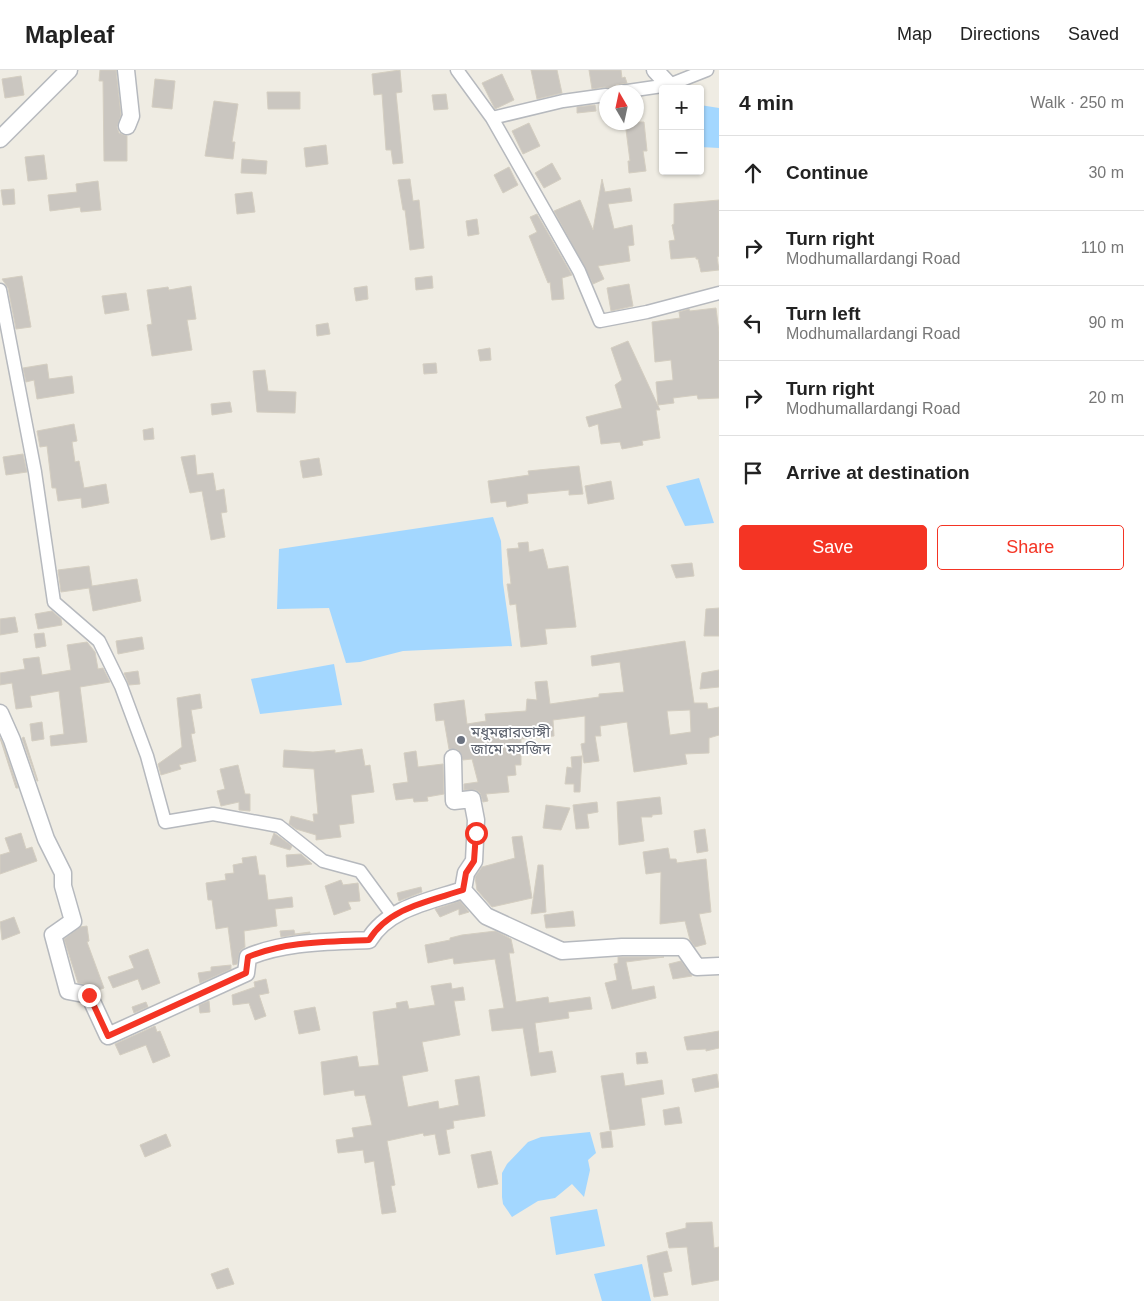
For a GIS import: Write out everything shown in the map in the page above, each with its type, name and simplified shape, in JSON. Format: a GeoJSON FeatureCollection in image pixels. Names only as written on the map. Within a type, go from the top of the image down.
{"type":"FeatureCollection","features":[{"type":"Feature","properties":{"kind":"street"},"geometry":{"type":"LineString","coordinates":[[1,138],[69,70]]}},
{"type":"Feature","properties":{"kind":"street"},"geometry":{"type":"LineString","coordinates":[[126,70],[131,116],[127,126]]}},
{"type":"Feature","properties":{"kind":"street"},"geometry":{"type":"LineString","coordinates":[[458,70],[492,118],[574,262],[600,321],[647,312],[719,293]]}},
{"type":"Feature","properties":{"kind":"street"},"geometry":{"type":"LineString","coordinates":[[655,70],[669,85],[707,70]]}},
{"type":"Feature","properties":{"kind":"street"},"geometry":{"type":"LineString","coordinates":[[644,89],[659,86]]}},
{"type":"Feature","properties":{"kind":"street"},"geometry":{"type":"LineString","coordinates":[[492,118],[563,101],[599,96]]}},
{"type":"Feature","properties":{"kind":"street"},"geometry":{"type":"LineString","coordinates":[[0,290],[35,472],[54,602],[99,641],[121,686],[147,756],[166,822],[213,814],[279,826],[324,861],[360,871],[393,916]]}},
{"type":"Feature","properties":{"kind":"street"},"geometry":{"type":"LineString","coordinates":[[0,713],[12,740],[46,839],[63,873],[63,886],[73,921],[53,935],[68,992],[89,995],[108,1036],[246,973],[248,957],[263,951],[314,943],[369,940],[375,930],[393,916],[463,890]]}},
{"type":"Feature","properties":{"kind":"street"},"geometry":{"type":"LineString","coordinates":[[452,758],[454,801],[472,799],[476,820],[474,861],[466,873],[463,890]]}},
{"type":"Feature","properties":{"kind":"street"},"geometry":{"type":"LineString","coordinates":[[463,890],[486,916],[562,951],[622,947],[683,947],[696,967],[719,966]]}},
{"type":"Feature","properties":{"kind":"water"},"geometry":{"type":"Polygon","coordinates":[[[704,106],[719,108],[719,148],[704,147],[704,106]]]}},
{"type":"Feature","properties":{"kind":"water"},"geometry":{"type":"Polygon","coordinates":[[[699,478],[714,523],[685,526],[666,486],[699,478]]]}},
{"type":"Feature","properties":{"kind":"water"},"geometry":{"type":"Polygon","coordinates":[[[493,517],[501,541],[503,583],[512,646],[403,651],[360,662],[346,663],[329,608],[277,609],[279,549],[493,517]]]}},
{"type":"Feature","properties":{"kind":"water"},"geometry":{"type":"Polygon","coordinates":[[[334,664],[342,705],[260,714],[251,679],[334,664]]]}},
{"type":"Feature","properties":{"kind":"water"},"geometry":{"type":"Polygon","coordinates":[[[590,1132],[596,1153],[588,1160],[590,1170],[584,1197],[572,1184],[555,1198],[538,1201],[512,1217],[503,1204],[502,1197],[502,1173],[507,1164],[528,1142],[541,1137],[590,1132]]]}},
{"type":"Feature","properties":{"kind":"water"},"geometry":{"type":"Polygon","coordinates":[[[597,1209],[605,1246],[556,1255],[550,1217],[597,1209]]]}},
{"type":"Feature","properties":{"kind":"water"},"geometry":{"type":"Polygon","coordinates":[[[642,1264],[651,1301],[602,1301],[594,1274],[642,1264]]]}},
{"type":"Feature","properties":{"kind":"building"},"geometry":{"type":"Polygon","coordinates":[[[100,70],[116,70],[121,115],[117,127],[119,133],[127,136],[127,161],[104,161],[103,81],[99,81],[100,70]]]}},
{"type":"Feature","properties":{"kind":"building"},"geometry":{"type":"Polygon","coordinates":[[[400,70],[402,92],[396,93],[403,163],[393,164],[391,150],[386,150],[382,94],[374,95],[372,74],[400,70]]]}},
{"type":"Feature","properties":{"kind":"building"},"geometry":{"type":"Polygon","coordinates":[[[531,70],[557,70],[562,93],[537,99],[531,70]]]}},
{"type":"Feature","properties":{"kind":"building"},"geometry":{"type":"Polygon","coordinates":[[[589,70],[621,70],[622,78],[625,77],[627,83],[599,85],[599,88],[592,89],[589,70]]]}},
{"type":"Feature","properties":{"kind":"building"},"geometry":{"type":"Polygon","coordinates":[[[502,74],[514,100],[495,109],[482,83],[502,74]]]}},
{"type":"Feature","properties":{"kind":"building"},"geometry":{"type":"Polygon","coordinates":[[[21,76],[24,95],[5,98],[2,79],[21,76]]]}},
{"type":"Feature","properties":{"kind":"building"},"geometry":{"type":"Polygon","coordinates":[[[155,79],[175,81],[172,109],[152,107],[155,79]]]}},
{"type":"Feature","properties":{"kind":"building"},"geometry":{"type":"Polygon","coordinates":[[[267,92],[300,92],[300,109],[268,109],[267,92]]]}},
{"type":"Feature","properties":{"kind":"building"},"geometry":{"type":"Polygon","coordinates":[[[446,94],[448,109],[434,110],[432,95],[446,94]]]}},
{"type":"Feature","properties":{"kind":"building"},"geometry":{"type":"Polygon","coordinates":[[[214,101],[238,104],[232,142],[235,142],[233,159],[205,156],[214,101]]]}},
{"type":"Feature","properties":{"kind":"building"},"geometry":{"type":"Polygon","coordinates":[[[595,105],[596,111],[577,113],[577,107],[595,105]]]}},
{"type":"Feature","properties":{"kind":"building"},"geometry":{"type":"Polygon","coordinates":[[[644,122],[647,151],[643,151],[646,171],[629,173],[628,161],[630,161],[626,130],[644,130],[644,122]]]}},
{"type":"Feature","properties":{"kind":"building"},"geometry":{"type":"Polygon","coordinates":[[[529,123],[540,146],[523,154],[512,131],[529,123]]]}},
{"type":"Feature","properties":{"kind":"building"},"geometry":{"type":"Polygon","coordinates":[[[326,145],[328,164],[306,167],[304,148],[326,145]]]}},
{"type":"Feature","properties":{"kind":"building"},"geometry":{"type":"Polygon","coordinates":[[[44,155],[47,179],[28,181],[25,157],[44,155]]]}},
{"type":"Feature","properties":{"kind":"building"},"geometry":{"type":"Polygon","coordinates":[[[242,159],[267,161],[266,174],[241,173],[242,159]]]}},
{"type":"Feature","properties":{"kind":"building"},"geometry":{"type":"Polygon","coordinates":[[[552,163],[561,179],[544,188],[535,173],[552,163]]]}},
{"type":"Feature","properties":{"kind":"building"},"geometry":{"type":"Polygon","coordinates":[[[509,167],[518,185],[503,193],[494,175],[509,167]]]}},
{"type":"Feature","properties":{"kind":"building"},"geometry":{"type":"Polygon","coordinates":[[[410,179],[413,201],[419,200],[424,248],[410,250],[405,210],[403,210],[398,180],[410,179]]]}},
{"type":"Feature","properties":{"kind":"building"},"geometry":{"type":"Polygon","coordinates":[[[602,179],[605,192],[630,188],[632,201],[608,204],[614,229],[632,225],[634,245],[628,246],[630,261],[598,266],[604,279],[593,284],[554,211],[580,200],[593,230],[602,179]]]}},
{"type":"Feature","properties":{"kind":"building"},"geometry":{"type":"Polygon","coordinates":[[[98,181],[101,210],[81,212],[80,207],[50,211],[48,195],[77,192],[76,184],[98,181]]]}},
{"type":"Feature","properties":{"kind":"building"},"geometry":{"type":"Polygon","coordinates":[[[14,189],[15,204],[3,205],[1,190],[14,189]]]}},
{"type":"Feature","properties":{"kind":"building"},"geometry":{"type":"Polygon","coordinates":[[[252,192],[255,212],[237,214],[235,194],[252,192]]]}},
{"type":"Feature","properties":{"kind":"building"},"geometry":{"type":"Polygon","coordinates":[[[719,200],[719,256],[717,257],[719,270],[701,272],[696,257],[671,259],[669,241],[675,240],[672,225],[674,224],[674,204],[719,200]]]}},
{"type":"Feature","properties":{"kind":"building"},"geometry":{"type":"Polygon","coordinates":[[[537,214],[572,275],[562,278],[564,299],[552,300],[550,282],[548,283],[529,236],[537,232],[530,217],[537,214]]]}},
{"type":"Feature","properties":{"kind":"building"},"geometry":{"type":"Polygon","coordinates":[[[477,219],[479,234],[468,236],[466,221],[477,219]]]}},
{"type":"Feature","properties":{"kind":"building"},"geometry":{"type":"Polygon","coordinates":[[[22,276],[31,327],[16,329],[8,288],[2,279],[22,276]]]}},
{"type":"Feature","properties":{"kind":"building"},"geometry":{"type":"Polygon","coordinates":[[[432,276],[433,288],[416,290],[415,278],[432,276]]]}},
{"type":"Feature","properties":{"kind":"building"},"geometry":{"type":"Polygon","coordinates":[[[629,284],[633,306],[611,311],[607,288],[629,284]]]}},
{"type":"Feature","properties":{"kind":"building"},"geometry":{"type":"Polygon","coordinates":[[[191,286],[196,319],[187,320],[192,350],[152,356],[147,325],[152,324],[147,290],[168,287],[169,290],[191,286]]]}},
{"type":"Feature","properties":{"kind":"building"},"geometry":{"type":"Polygon","coordinates":[[[367,286],[368,299],[356,301],[354,288],[367,286]]]}},
{"type":"Feature","properties":{"kind":"building"},"geometry":{"type":"Polygon","coordinates":[[[126,293],[129,310],[105,314],[102,296],[126,293]]]}},
{"type":"Feature","properties":{"kind":"building"},"geometry":{"type":"Polygon","coordinates":[[[716,308],[719,332],[719,398],[698,399],[697,395],[673,398],[674,403],[658,405],[656,382],[673,380],[671,360],[655,362],[652,322],[680,318],[679,312],[689,309],[690,311],[716,308]]]}},
{"type":"Feature","properties":{"kind":"building"},"geometry":{"type":"Polygon","coordinates":[[[328,323],[330,334],[317,336],[316,325],[328,323]]]}},
{"type":"Feature","properties":{"kind":"building"},"geometry":{"type":"Polygon","coordinates":[[[628,341],[660,410],[656,410],[660,438],[642,441],[643,445],[622,449],[620,442],[601,444],[598,424],[589,427],[586,417],[622,408],[615,385],[622,380],[611,348],[628,341]]]}},
{"type":"Feature","properties":{"kind":"building"},"geometry":{"type":"Polygon","coordinates":[[[490,348],[491,360],[480,361],[478,350],[490,348]]]}},
{"type":"Feature","properties":{"kind":"building"},"geometry":{"type":"Polygon","coordinates":[[[436,363],[437,373],[424,374],[423,364],[436,363]]]}},
{"type":"Feature","properties":{"kind":"building"},"geometry":{"type":"Polygon","coordinates":[[[47,364],[49,379],[72,376],[74,393],[37,399],[34,380],[26,382],[23,368],[47,364]]]}},
{"type":"Feature","properties":{"kind":"building"},"geometry":{"type":"Polygon","coordinates":[[[265,370],[268,391],[296,392],[295,413],[257,412],[253,371],[265,370]]]}},
{"type":"Feature","properties":{"kind":"building"},"geometry":{"type":"Polygon","coordinates":[[[230,402],[232,412],[212,415],[211,404],[230,402]]]}},
{"type":"Feature","properties":{"kind":"building"},"geometry":{"type":"Polygon","coordinates":[[[74,424],[77,441],[72,442],[75,462],[79,461],[84,488],[106,484],[109,503],[82,508],[81,498],[58,501],[56,488],[52,488],[47,446],[40,447],[37,431],[74,424]]]}},
{"type":"Feature","properties":{"kind":"building"},"geometry":{"type":"Polygon","coordinates":[[[153,428],[154,439],[144,440],[143,430],[153,428]]]}},
{"type":"Feature","properties":{"kind":"building"},"geometry":{"type":"Polygon","coordinates":[[[23,454],[27,472],[6,475],[3,457],[23,454]]]}},
{"type":"Feature","properties":{"kind":"building"},"geometry":{"type":"Polygon","coordinates":[[[195,455],[197,475],[213,473],[216,491],[224,489],[227,512],[221,513],[225,537],[211,540],[202,491],[190,493],[181,457],[195,455]]]}},
{"type":"Feature","properties":{"kind":"building"},"geometry":{"type":"Polygon","coordinates":[[[319,458],[322,475],[303,478],[300,461],[319,458]]]}},
{"type":"Feature","properties":{"kind":"building"},"geometry":{"type":"Polygon","coordinates":[[[579,466],[583,494],[569,495],[569,490],[527,494],[528,503],[507,507],[506,501],[491,503],[488,481],[529,475],[528,471],[579,466]]]}},
{"type":"Feature","properties":{"kind":"building"},"geometry":{"type":"Polygon","coordinates":[[[611,481],[614,499],[588,504],[585,486],[611,481]]]}},
{"type":"Feature","properties":{"kind":"building"},"geometry":{"type":"Polygon","coordinates":[[[528,542],[529,552],[543,549],[548,569],[568,566],[576,627],[545,629],[547,644],[521,647],[516,604],[510,605],[507,584],[511,584],[507,549],[519,548],[518,543],[528,542]]]}},
{"type":"Feature","properties":{"kind":"building"},"geometry":{"type":"Polygon","coordinates":[[[692,563],[694,576],[676,578],[671,565],[692,563]]]}},
{"type":"Feature","properties":{"kind":"building"},"geometry":{"type":"Polygon","coordinates":[[[89,566],[92,586],[137,579],[141,601],[93,611],[89,588],[61,592],[58,570],[89,566]]]}},
{"type":"Feature","properties":{"kind":"building"},"geometry":{"type":"Polygon","coordinates":[[[719,608],[719,636],[704,636],[706,609],[719,608]]]}},
{"type":"Feature","properties":{"kind":"building"},"geometry":{"type":"Polygon","coordinates":[[[52,611],[61,619],[62,625],[38,629],[35,614],[52,611]]]}},
{"type":"Feature","properties":{"kind":"building"},"geometry":{"type":"Polygon","coordinates":[[[15,617],[18,632],[0,635],[0,619],[15,617]]]}},
{"type":"Feature","properties":{"kind":"building"},"geometry":{"type":"Polygon","coordinates":[[[44,633],[46,646],[36,648],[34,634],[44,633]]]}},
{"type":"Feature","properties":{"kind":"building"},"geometry":{"type":"Polygon","coordinates":[[[142,637],[144,649],[118,654],[116,641],[142,637]]]}},
{"type":"Feature","properties":{"kind":"building"},"geometry":{"type":"Polygon","coordinates":[[[685,641],[694,703],[707,703],[708,709],[719,707],[719,735],[709,738],[709,753],[685,754],[687,764],[634,772],[627,722],[600,726],[601,736],[595,736],[599,761],[584,763],[581,744],[585,743],[585,716],[553,720],[554,736],[521,739],[521,765],[515,765],[516,775],[507,776],[509,792],[486,794],[488,801],[483,802],[480,793],[476,790],[464,790],[464,784],[478,782],[472,759],[463,760],[458,750],[449,749],[444,720],[436,721],[434,704],[464,700],[467,724],[486,721],[485,714],[526,711],[527,699],[537,700],[535,682],[547,681],[550,704],[599,697],[599,694],[624,692],[620,662],[592,666],[591,656],[685,641]],[[690,710],[667,711],[670,735],[691,732],[690,710]]]}},
{"type":"Feature","properties":{"kind":"building"},"geometry":{"type":"Polygon","coordinates":[[[87,642],[95,652],[98,669],[103,668],[110,682],[80,687],[87,742],[51,746],[50,736],[64,734],[59,691],[30,696],[32,707],[16,709],[12,683],[0,685],[0,673],[25,669],[23,659],[39,657],[42,675],[71,670],[67,645],[87,642]]]}},
{"type":"Feature","properties":{"kind":"building"},"geometry":{"type":"Polygon","coordinates":[[[719,670],[719,687],[700,689],[702,673],[719,670]]]}},
{"type":"Feature","properties":{"kind":"building"},"geometry":{"type":"Polygon","coordinates":[[[138,671],[140,684],[129,685],[124,673],[138,671]]]}},
{"type":"Feature","properties":{"kind":"building"},"geometry":{"type":"Polygon","coordinates":[[[200,694],[202,708],[191,710],[195,733],[191,734],[196,761],[179,765],[181,769],[161,775],[158,764],[182,747],[177,698],[200,694]]]}},
{"type":"Feature","properties":{"kind":"building"},"geometry":{"type":"Polygon","coordinates":[[[42,722],[44,739],[32,741],[30,724],[42,722]]]}},
{"type":"Feature","properties":{"kind":"building"},"geometry":{"type":"Polygon","coordinates":[[[24,737],[38,781],[22,738],[24,737]]]}},
{"type":"Feature","properties":{"kind":"building"},"geometry":{"type":"Polygon","coordinates":[[[0,738],[3,744],[18,788],[16,788],[0,738]]]}},
{"type":"Feature","properties":{"kind":"building"},"geometry":{"type":"Polygon","coordinates":[[[362,749],[365,766],[370,765],[374,792],[351,795],[354,823],[339,825],[341,837],[316,840],[316,835],[296,829],[289,824],[291,816],[314,822],[313,814],[318,814],[314,769],[283,767],[284,750],[313,752],[335,750],[335,753],[362,749]]]}},
{"type":"Feature","properties":{"kind":"building"},"geometry":{"type":"Polygon","coordinates":[[[416,751],[418,767],[443,764],[444,794],[427,797],[428,801],[414,802],[413,798],[396,800],[393,784],[408,782],[404,753],[416,751]]]}},
{"type":"Feature","properties":{"kind":"building"},"geometry":{"type":"Polygon","coordinates":[[[582,756],[580,792],[574,792],[574,784],[565,784],[567,767],[572,768],[571,757],[582,756]]]}},
{"type":"Feature","properties":{"kind":"building"},"geometry":{"type":"Polygon","coordinates":[[[238,765],[245,794],[250,794],[250,811],[239,810],[239,802],[221,806],[217,791],[225,789],[220,769],[238,765]]]}},
{"type":"Feature","properties":{"kind":"building"},"geometry":{"type":"Polygon","coordinates":[[[660,797],[662,814],[652,815],[652,817],[641,817],[644,841],[619,845],[617,802],[660,797]]]}},
{"type":"Feature","properties":{"kind":"building"},"geometry":{"type":"Polygon","coordinates":[[[597,802],[598,812],[587,814],[589,828],[576,829],[573,805],[597,802]]]}},
{"type":"Feature","properties":{"kind":"building"},"geometry":{"type":"Polygon","coordinates":[[[546,805],[570,808],[561,830],[543,828],[546,805]]]}},
{"type":"Feature","properties":{"kind":"building"},"geometry":{"type":"Polygon","coordinates":[[[705,829],[708,851],[697,853],[694,831],[705,829]]]}},
{"type":"Feature","properties":{"kind":"building"},"geometry":{"type":"Polygon","coordinates":[[[21,833],[26,849],[32,847],[37,861],[0,874],[0,855],[10,852],[5,838],[21,833]]]}},
{"type":"Feature","properties":{"kind":"building"},"geometry":{"type":"Polygon","coordinates":[[[274,833],[292,846],[290,850],[270,844],[274,833]]]}},
{"type":"Feature","properties":{"kind":"building"},"geometry":{"type":"Polygon","coordinates":[[[522,836],[532,898],[492,907],[477,890],[475,877],[482,867],[515,858],[512,837],[522,836]]]}},
{"type":"Feature","properties":{"kind":"building"},"geometry":{"type":"Polygon","coordinates":[[[668,848],[670,859],[676,859],[677,863],[706,859],[711,912],[699,914],[706,944],[695,947],[690,940],[685,921],[660,924],[661,872],[646,874],[643,852],[668,848]]]}},
{"type":"Feature","properties":{"kind":"building"},"geometry":{"type":"Polygon","coordinates":[[[301,854],[312,864],[287,867],[286,855],[301,854]]]}},
{"type":"Feature","properties":{"kind":"building"},"geometry":{"type":"Polygon","coordinates":[[[256,856],[259,875],[265,875],[268,900],[292,897],[293,907],[275,909],[277,926],[244,931],[245,947],[240,951],[237,964],[233,965],[228,927],[216,929],[212,900],[208,900],[206,883],[226,880],[225,874],[234,873],[233,865],[243,863],[242,858],[256,856]]]}},
{"type":"Feature","properties":{"kind":"building"},"geometry":{"type":"Polygon","coordinates":[[[538,865],[543,865],[546,912],[531,914],[538,865]]]}},
{"type":"Feature","properties":{"kind":"building"},"geometry":{"type":"Polygon","coordinates":[[[341,880],[343,885],[358,883],[360,901],[348,902],[351,909],[334,915],[325,886],[341,880]]]}},
{"type":"Feature","properties":{"kind":"building"},"geometry":{"type":"Polygon","coordinates":[[[421,887],[422,892],[399,901],[397,893],[421,887]]]}},
{"type":"Feature","properties":{"kind":"building"},"geometry":{"type":"Polygon","coordinates":[[[460,901],[469,912],[459,915],[459,909],[440,917],[435,909],[460,901]]]}},
{"type":"Feature","properties":{"kind":"building"},"geometry":{"type":"Polygon","coordinates":[[[573,911],[575,926],[546,928],[544,915],[573,911]]]}},
{"type":"Feature","properties":{"kind":"building"},"geometry":{"type":"Polygon","coordinates":[[[14,917],[20,933],[2,940],[0,922],[14,917]]]}},
{"type":"Feature","properties":{"kind":"building"},"geometry":{"type":"Polygon","coordinates":[[[87,926],[89,941],[87,942],[104,988],[98,990],[91,985],[78,983],[64,939],[80,927],[87,926]]]}},
{"type":"Feature","properties":{"kind":"building"},"geometry":{"type":"Polygon","coordinates":[[[294,930],[295,934],[310,933],[281,937],[280,931],[294,930]]]}},
{"type":"Feature","properties":{"kind":"building"},"geometry":{"type":"Polygon","coordinates":[[[496,931],[511,939],[514,953],[509,953],[516,1002],[548,997],[549,1003],[590,997],[592,1009],[568,1012],[569,1018],[535,1023],[539,1053],[552,1051],[556,1072],[531,1076],[523,1028],[492,1031],[489,1010],[504,1008],[495,959],[454,964],[453,958],[428,963],[425,945],[450,940],[450,938],[462,935],[496,931]]]}},
{"type":"Feature","properties":{"kind":"building"},"geometry":{"type":"Polygon","coordinates":[[[148,949],[160,983],[142,990],[138,979],[113,988],[108,977],[134,968],[129,956],[148,949]]]}},
{"type":"Feature","properties":{"kind":"building"},"geometry":{"type":"Polygon","coordinates":[[[618,957],[664,957],[626,962],[632,990],[654,986],[656,998],[612,1009],[605,983],[617,980],[614,964],[618,963],[618,957]]]}},
{"type":"Feature","properties":{"kind":"building"},"geometry":{"type":"Polygon","coordinates":[[[681,961],[692,976],[673,979],[669,964],[681,961]]]}},
{"type":"Feature","properties":{"kind":"building"},"geometry":{"type":"Polygon","coordinates":[[[231,965],[231,969],[200,983],[198,973],[211,971],[211,967],[231,965]]]}},
{"type":"Feature","properties":{"kind":"building"},"geometry":{"type":"Polygon","coordinates":[[[266,979],[269,993],[259,995],[266,1016],[255,1020],[249,1003],[233,1005],[232,995],[255,987],[254,982],[266,979]]]}},
{"type":"Feature","properties":{"kind":"building"},"geometry":{"type":"Polygon","coordinates":[[[451,983],[452,989],[463,987],[465,1000],[454,1001],[460,1035],[422,1042],[428,1071],[402,1076],[408,1107],[438,1101],[439,1109],[459,1105],[455,1080],[479,1076],[485,1116],[453,1121],[454,1128],[446,1130],[450,1153],[439,1155],[435,1134],[424,1136],[423,1133],[387,1141],[395,1185],[391,1186],[396,1212],[382,1214],[374,1161],[365,1163],[363,1150],[338,1153],[336,1140],[354,1137],[352,1128],[372,1125],[365,1095],[355,1096],[354,1090],[324,1095],[321,1062],[357,1056],[359,1067],[379,1065],[373,1012],[397,1008],[396,1003],[407,1001],[409,1009],[435,1005],[431,986],[451,983]]]}},
{"type":"Feature","properties":{"kind":"building"},"geometry":{"type":"Polygon","coordinates":[[[209,1001],[210,1012],[200,1013],[199,1005],[209,1001]]]}},
{"type":"Feature","properties":{"kind":"building"},"geometry":{"type":"Polygon","coordinates":[[[146,1002],[148,1007],[134,1013],[132,1007],[146,1002]]]}},
{"type":"Feature","properties":{"kind":"building"},"geometry":{"type":"Polygon","coordinates":[[[315,1007],[320,1030],[299,1034],[294,1011],[315,1007]]]}},
{"type":"Feature","properties":{"kind":"building"},"geometry":{"type":"Polygon","coordinates":[[[155,1026],[157,1032],[160,1031],[170,1056],[153,1063],[146,1045],[120,1055],[115,1044],[155,1026]]]}},
{"type":"Feature","properties":{"kind":"building"},"geometry":{"type":"Polygon","coordinates":[[[719,1031],[719,1048],[706,1051],[706,1049],[687,1050],[684,1037],[719,1031]]]}},
{"type":"Feature","properties":{"kind":"building"},"geometry":{"type":"Polygon","coordinates":[[[646,1052],[648,1063],[637,1064],[636,1053],[646,1052]]]}},
{"type":"Feature","properties":{"kind":"building"},"geometry":{"type":"Polygon","coordinates":[[[623,1073],[625,1086],[662,1080],[664,1094],[641,1098],[645,1125],[610,1130],[601,1076],[623,1073]]]}},
{"type":"Feature","properties":{"kind":"building"},"geometry":{"type":"Polygon","coordinates":[[[717,1074],[719,1087],[695,1092],[692,1079],[717,1074]]]}},
{"type":"Feature","properties":{"kind":"building"},"geometry":{"type":"Polygon","coordinates":[[[679,1107],[682,1123],[665,1125],[663,1110],[679,1107]]]}},
{"type":"Feature","properties":{"kind":"building"},"geometry":{"type":"Polygon","coordinates":[[[611,1131],[613,1147],[602,1148],[600,1133],[611,1131]]]}},
{"type":"Feature","properties":{"kind":"building"},"geometry":{"type":"Polygon","coordinates":[[[166,1134],[171,1146],[145,1157],[140,1145],[166,1134]]]}},
{"type":"Feature","properties":{"kind":"building"},"geometry":{"type":"Polygon","coordinates":[[[491,1151],[498,1184],[478,1188],[471,1155],[491,1151]]]}},
{"type":"Feature","properties":{"kind":"building"},"geometry":{"type":"Polygon","coordinates":[[[712,1222],[714,1248],[719,1247],[719,1280],[692,1285],[687,1247],[669,1248],[666,1233],[686,1228],[686,1223],[712,1222]]]}},
{"type":"Feature","properties":{"kind":"building"},"geometry":{"type":"Polygon","coordinates":[[[667,1251],[672,1271],[663,1273],[668,1295],[654,1297],[647,1256],[667,1251]]]}},
{"type":"Feature","properties":{"kind":"building"},"geometry":{"type":"Polygon","coordinates":[[[228,1268],[234,1284],[217,1289],[211,1274],[228,1268]]]}},
{"type":"Feature","properties":{"kind":"place","name":"মধুমল্লারডাঙ্গী জামে মসজিদ"},"geometry":{"type":"Point","coordinates":[461,740]}},
{"type":"Feature","properties":{"kind":"route"},"geometry":{"type":"LineString","coordinates":[[89,995],[108,1036],[246,973],[248,957],[263,951],[314,943],[369,940],[375,930],[404,910],[463,890],[466,873],[474,861],[476,833]]}}]}
